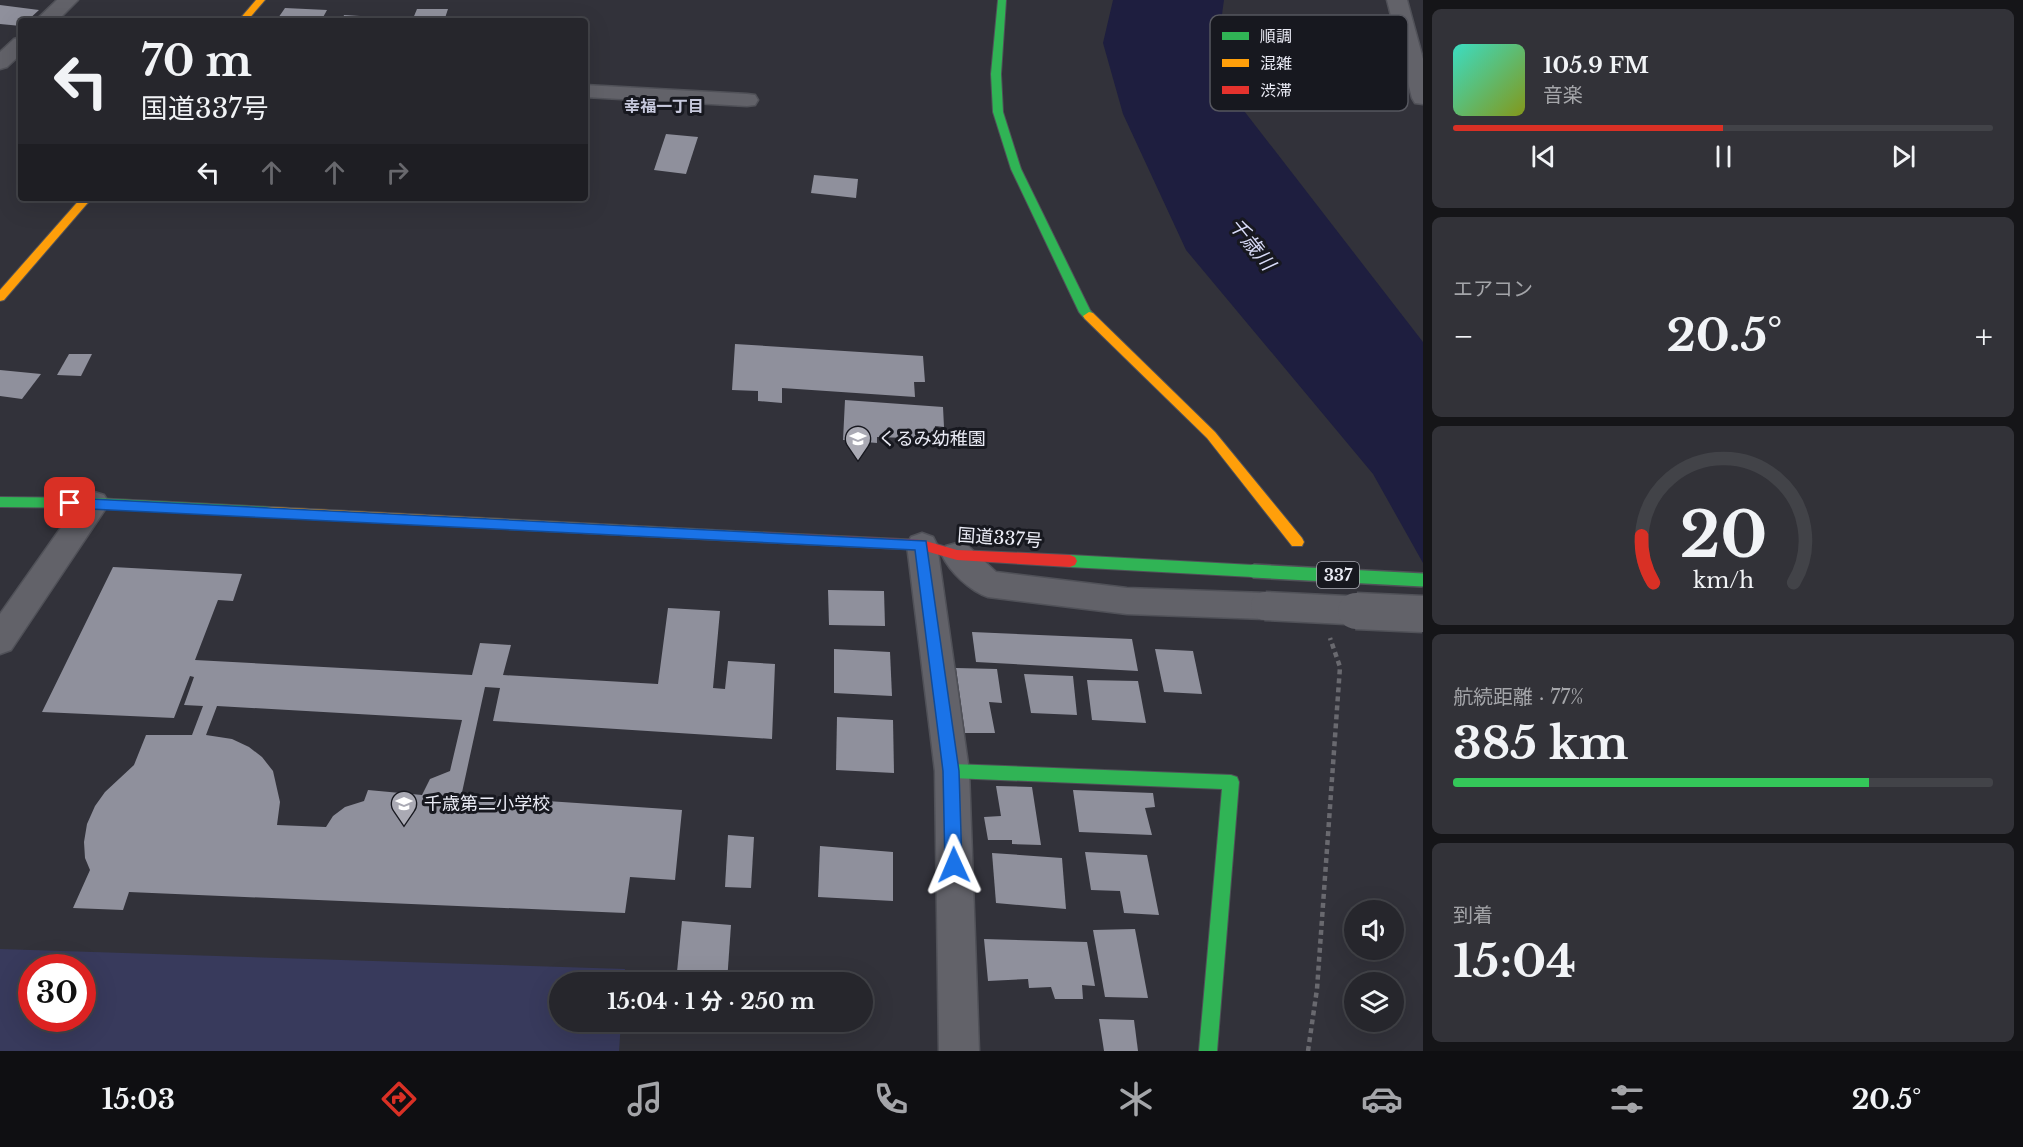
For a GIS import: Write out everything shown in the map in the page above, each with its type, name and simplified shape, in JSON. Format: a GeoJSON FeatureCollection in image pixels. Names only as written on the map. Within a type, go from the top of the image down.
{"type":"FeatureCollection","features":[{"type":"Feature","properties":{"kind":"main road"},"geometry":{"type":"LineString","coordinates":[[245,18],[261,0]]}},
{"type":"Feature","properties":{"kind":"main road"},"geometry":{"type":"LineString","coordinates":[[1002,0],[996,74],[998,112],[1016,169],[1085,312],[1211,435],[1297,542]]}},
{"type":"Feature","properties":{"kind":"main road"},"geometry":{"type":"LineString","coordinates":[[0,297],[84,201]]}},
{"type":"Feature","properties":{"kind":"main road","name":"国道337号"},"geometry":{"type":"LineString","coordinates":[[0,502],[93,503],[922,545],[957,555],[1423,580]]}},
{"type":"Feature","properties":{"kind":"main road"},"geometry":{"type":"LineString","coordinates":[[951,771],[1231,782],[1208,1051]]}},
{"type":"Feature","properties":{"kind":"street"},"geometry":{"type":"LineString","coordinates":[[48,18],[68,0]]}},
{"type":"Feature","properties":{"kind":"street"},"geometry":{"type":"LineString","coordinates":[[1398,0],[1401,15]]}},
{"type":"Feature","properties":{"kind":"street"},"geometry":{"type":"LineString","coordinates":[[0,41],[18,44]]}},
{"type":"Feature","properties":{"kind":"street"},"geometry":{"type":"LineString","coordinates":[[1408,43],[1423,98]]}},
{"type":"Feature","properties":{"kind":"street"},"geometry":{"type":"LineString","coordinates":[[0,63],[18,47]]}},
{"type":"Feature","properties":{"kind":"street"},"geometry":{"type":"LineString","coordinates":[[588,91],[747,100]]}},
{"type":"Feature","properties":{"kind":"street"},"geometry":{"type":"LineString","coordinates":[[0,640],[93,503]]}},
{"type":"Feature","properties":{"kind":"street"},"geometry":{"type":"LineString","coordinates":[[922,545],[951,771],[959,1051]]}},
{"type":"Feature","properties":{"kind":"street"},"geometry":{"type":"LineString","coordinates":[[957,555],[988,584],[1127,601],[1423,614]]}},
{"type":"Feature","properties":{"kind":"path"},"geometry":{"type":"LineString","coordinates":[[1308,1051],[1317,989],[1340,668],[1329,636]]}},
{"type":"Feature","properties":{"kind":"shaded area"},"geometry":{"type":"Polygon","coordinates":[[[0,949],[625,969],[625,972],[549,972],[549,1032],[620,1032],[619,1051],[0,1051],[0,949]]]}},
{"type":"Feature","properties":{"kind":"water","name":"千歳川"},"geometry":{"type":"Polygon","coordinates":[[[1113,0],[1224,0],[1222,15],[1210,15],[1210,111],[1244,111],[1423,342],[1423,563],[1373,474],[1186,250],[1123,114],[1103,43],[1113,0]]]}},
{"type":"Feature","properties":{"kind":"building"},"geometry":{"type":"Polygon","coordinates":[[[0,5],[39,10],[30,18],[18,18],[18,26],[0,24],[0,5]]]}},
{"type":"Feature","properties":{"kind":"building"},"geometry":{"type":"Polygon","coordinates":[[[285,8],[327,10],[323,18],[278,18],[285,8]]]}},
{"type":"Feature","properties":{"kind":"building"},"geometry":{"type":"Polygon","coordinates":[[[417,9],[448,9],[445,18],[413,18],[417,9]]]}},
{"type":"Feature","properties":{"kind":"building"},"geometry":{"type":"Polygon","coordinates":[[[344,15],[360,16],[359,18],[343,18],[344,15]]]}},
{"type":"Feature","properties":{"kind":"building"},"geometry":{"type":"Polygon","coordinates":[[[666,134],[698,137],[686,174],[654,170],[666,134]]]}},
{"type":"Feature","properties":{"kind":"building"},"geometry":{"type":"Polygon","coordinates":[[[814,175],[858,179],[856,198],[811,193],[814,175]]]}},
{"type":"Feature","properties":{"kind":"building"},"geometry":{"type":"Polygon","coordinates":[[[735,344],[923,356],[925,382],[914,382],[915,397],[782,388],[782,403],[758,401],[758,391],[732,390],[735,344]]]}},
{"type":"Feature","properties":{"kind":"building"},"geometry":{"type":"Polygon","coordinates":[[[69,354],[92,354],[81,376],[57,375],[69,354]]]}},
{"type":"Feature","properties":{"kind":"building"},"geometry":{"type":"Polygon","coordinates":[[[0,370],[41,374],[22,399],[0,396],[0,370]]]}},
{"type":"Feature","properties":{"kind":"building"},"geometry":{"type":"Polygon","coordinates":[[[845,400],[943,407],[944,427],[935,426],[936,439],[877,437],[877,443],[843,440],[845,400]]]}},
{"type":"Feature","properties":{"kind":"building"},"geometry":{"type":"Polygon","coordinates":[[[113,567],[242,574],[233,601],[218,600],[195,660],[472,675],[480,643],[511,645],[503,675],[658,684],[668,608],[720,611],[713,688],[725,689],[728,661],[775,664],[772,739],[493,721],[500,688],[485,687],[461,797],[510,800],[509,807],[531,808],[532,800],[682,810],[675,880],[630,877],[625,913],[129,892],[123,910],[73,908],[90,870],[85,858],[84,842],[87,824],[95,806],[105,792],[134,765],[146,735],[192,735],[203,706],[184,705],[194,677],[190,676],[174,718],[42,712],[113,567]],[[217,706],[206,735],[232,739],[249,747],[262,757],[273,771],[280,802],[277,825],[326,827],[333,816],[345,807],[364,801],[368,790],[422,795],[430,779],[450,771],[462,720],[217,706]]]}},
{"type":"Feature","properties":{"kind":"building"},"geometry":{"type":"Polygon","coordinates":[[[828,590],[884,591],[885,626],[829,625],[828,590]]]}},
{"type":"Feature","properties":{"kind":"building"},"geometry":{"type":"Polygon","coordinates":[[[972,632],[1132,639],[1138,671],[976,662],[972,632]]]}},
{"type":"Feature","properties":{"kind":"building"},"geometry":{"type":"Polygon","coordinates":[[[834,649],[890,652],[892,696],[834,693],[834,649]]]}},
{"type":"Feature","properties":{"kind":"building"},"geometry":{"type":"Polygon","coordinates":[[[1155,649],[1193,651],[1202,694],[1164,692],[1155,649]]]}},
{"type":"Feature","properties":{"kind":"building"},"geometry":{"type":"Polygon","coordinates":[[[956,668],[997,669],[1002,703],[989,702],[995,733],[965,733],[956,668]]]}},
{"type":"Feature","properties":{"kind":"building"},"geometry":{"type":"Polygon","coordinates":[[[1024,674],[1073,676],[1077,715],[1031,713],[1024,674]]]}},
{"type":"Feature","properties":{"kind":"building"},"geometry":{"type":"Polygon","coordinates":[[[1087,680],[1138,681],[1146,723],[1092,720],[1087,680]]]}},
{"type":"Feature","properties":{"kind":"building"},"geometry":{"type":"Polygon","coordinates":[[[837,717],[893,720],[894,773],[836,770],[837,717]]]}},
{"type":"Feature","properties":{"kind":"building"},"geometry":{"type":"Polygon","coordinates":[[[996,786],[1032,787],[1041,845],[1012,844],[1012,840],[988,840],[984,817],[1001,816],[996,786]]]}},
{"type":"Feature","properties":{"kind":"building"},"geometry":{"type":"Polygon","coordinates":[[[1073,790],[1153,793],[1155,807],[1145,808],[1152,835],[1079,832],[1073,790]]]}},
{"type":"Feature","properties":{"kind":"building"},"geometry":{"type":"Polygon","coordinates":[[[728,835],[754,837],[751,888],[725,887],[728,835]]]}},
{"type":"Feature","properties":{"kind":"building"},"geometry":{"type":"Polygon","coordinates":[[[820,846],[893,852],[893,901],[818,897],[820,846]]]}},
{"type":"Feature","properties":{"kind":"building"},"geometry":{"type":"Polygon","coordinates":[[[1085,852],[1147,855],[1159,915],[1124,913],[1120,891],[1091,890],[1085,852]]]}},
{"type":"Feature","properties":{"kind":"building"},"geometry":{"type":"Polygon","coordinates":[[[992,853],[1062,858],[1066,909],[996,903],[992,853]]]}},
{"type":"Feature","properties":{"kind":"building"},"geometry":{"type":"Polygon","coordinates":[[[682,921],[731,925],[728,972],[677,972],[682,921]]]}},
{"type":"Feature","properties":{"kind":"building"},"geometry":{"type":"Polygon","coordinates":[[[1135,929],[1148,998],[1105,997],[1093,930],[1135,929]]]}},
{"type":"Feature","properties":{"kind":"building"},"geometry":{"type":"Polygon","coordinates":[[[984,939],[1087,942],[1095,986],[1082,985],[1083,999],[1055,999],[1051,987],[1029,988],[1028,979],[988,981],[984,939]]]}},
{"type":"Feature","properties":{"kind":"building"},"geometry":{"type":"Polygon","coordinates":[[[1099,1019],[1134,1020],[1138,1051],[1104,1051],[1099,1019]]]}},
{"type":"Feature","properties":{"kind":"traffic: fast"},"geometry":{"type":"LineString","coordinates":[[1002,0],[996,74],[998,112],[1016,169],[1085,312],[1089,316]]}},
{"type":"Feature","properties":{"kind":"traffic: fast"},"geometry":{"type":"LineString","coordinates":[[0,502],[94,503],[271,512]]}},
{"type":"Feature","properties":{"kind":"traffic: fast"},"geometry":{"type":"LineString","coordinates":[[1070,561],[1253,571]]}},
{"type":"Feature","properties":{"kind":"traffic: fast"},"geometry":{"type":"LineString","coordinates":[[1253,571],[1423,580]]}},
{"type":"Feature","properties":{"kind":"traffic: fast"},"geometry":{"type":"LineString","coordinates":[[952,771],[1231,782],[1208,1051]]}},
{"type":"Feature","properties":{"kind":"traffic: slow"},"geometry":{"type":"LineString","coordinates":[[245,18],[261,0]]}},
{"type":"Feature","properties":{"kind":"traffic: slow"},"geometry":{"type":"LineString","coordinates":[[0,297],[84,201]]}},
{"type":"Feature","properties":{"kind":"traffic: slow"},"geometry":{"type":"LineString","coordinates":[[1089,316],[1211,435],[1297,542]]}},
{"type":"Feature","properties":{"kind":"traffic: slow"},"geometry":{"type":"LineString","coordinates":[[271,512],[755,537]]}},
{"type":"Feature","properties":{"kind":"traffic: jam"},"geometry":{"type":"LineString","coordinates":[[755,537],[922,545],[957,555],[1070,561]]}},
{"type":"Feature","properties":{"kind":"place","name":"くるみ幼稚園"},"geometry":{"type":"Point","coordinates":[858,462]}},
{"type":"Feature","properties":{"kind":"place","name":"千歳第二小学校"},"geometry":{"type":"Point","coordinates":[404,827]}},
{"type":"Feature","properties":{"kind":"district","name":"幸福一丁目"},"geometry":{"type":"Point","coordinates":[664,106]}},
{"type":"Feature","properties":{"kind":"route"},"geometry":{"type":"LineString","coordinates":[[70,503],[922,545],[951,771],[954,865]]}}]}
